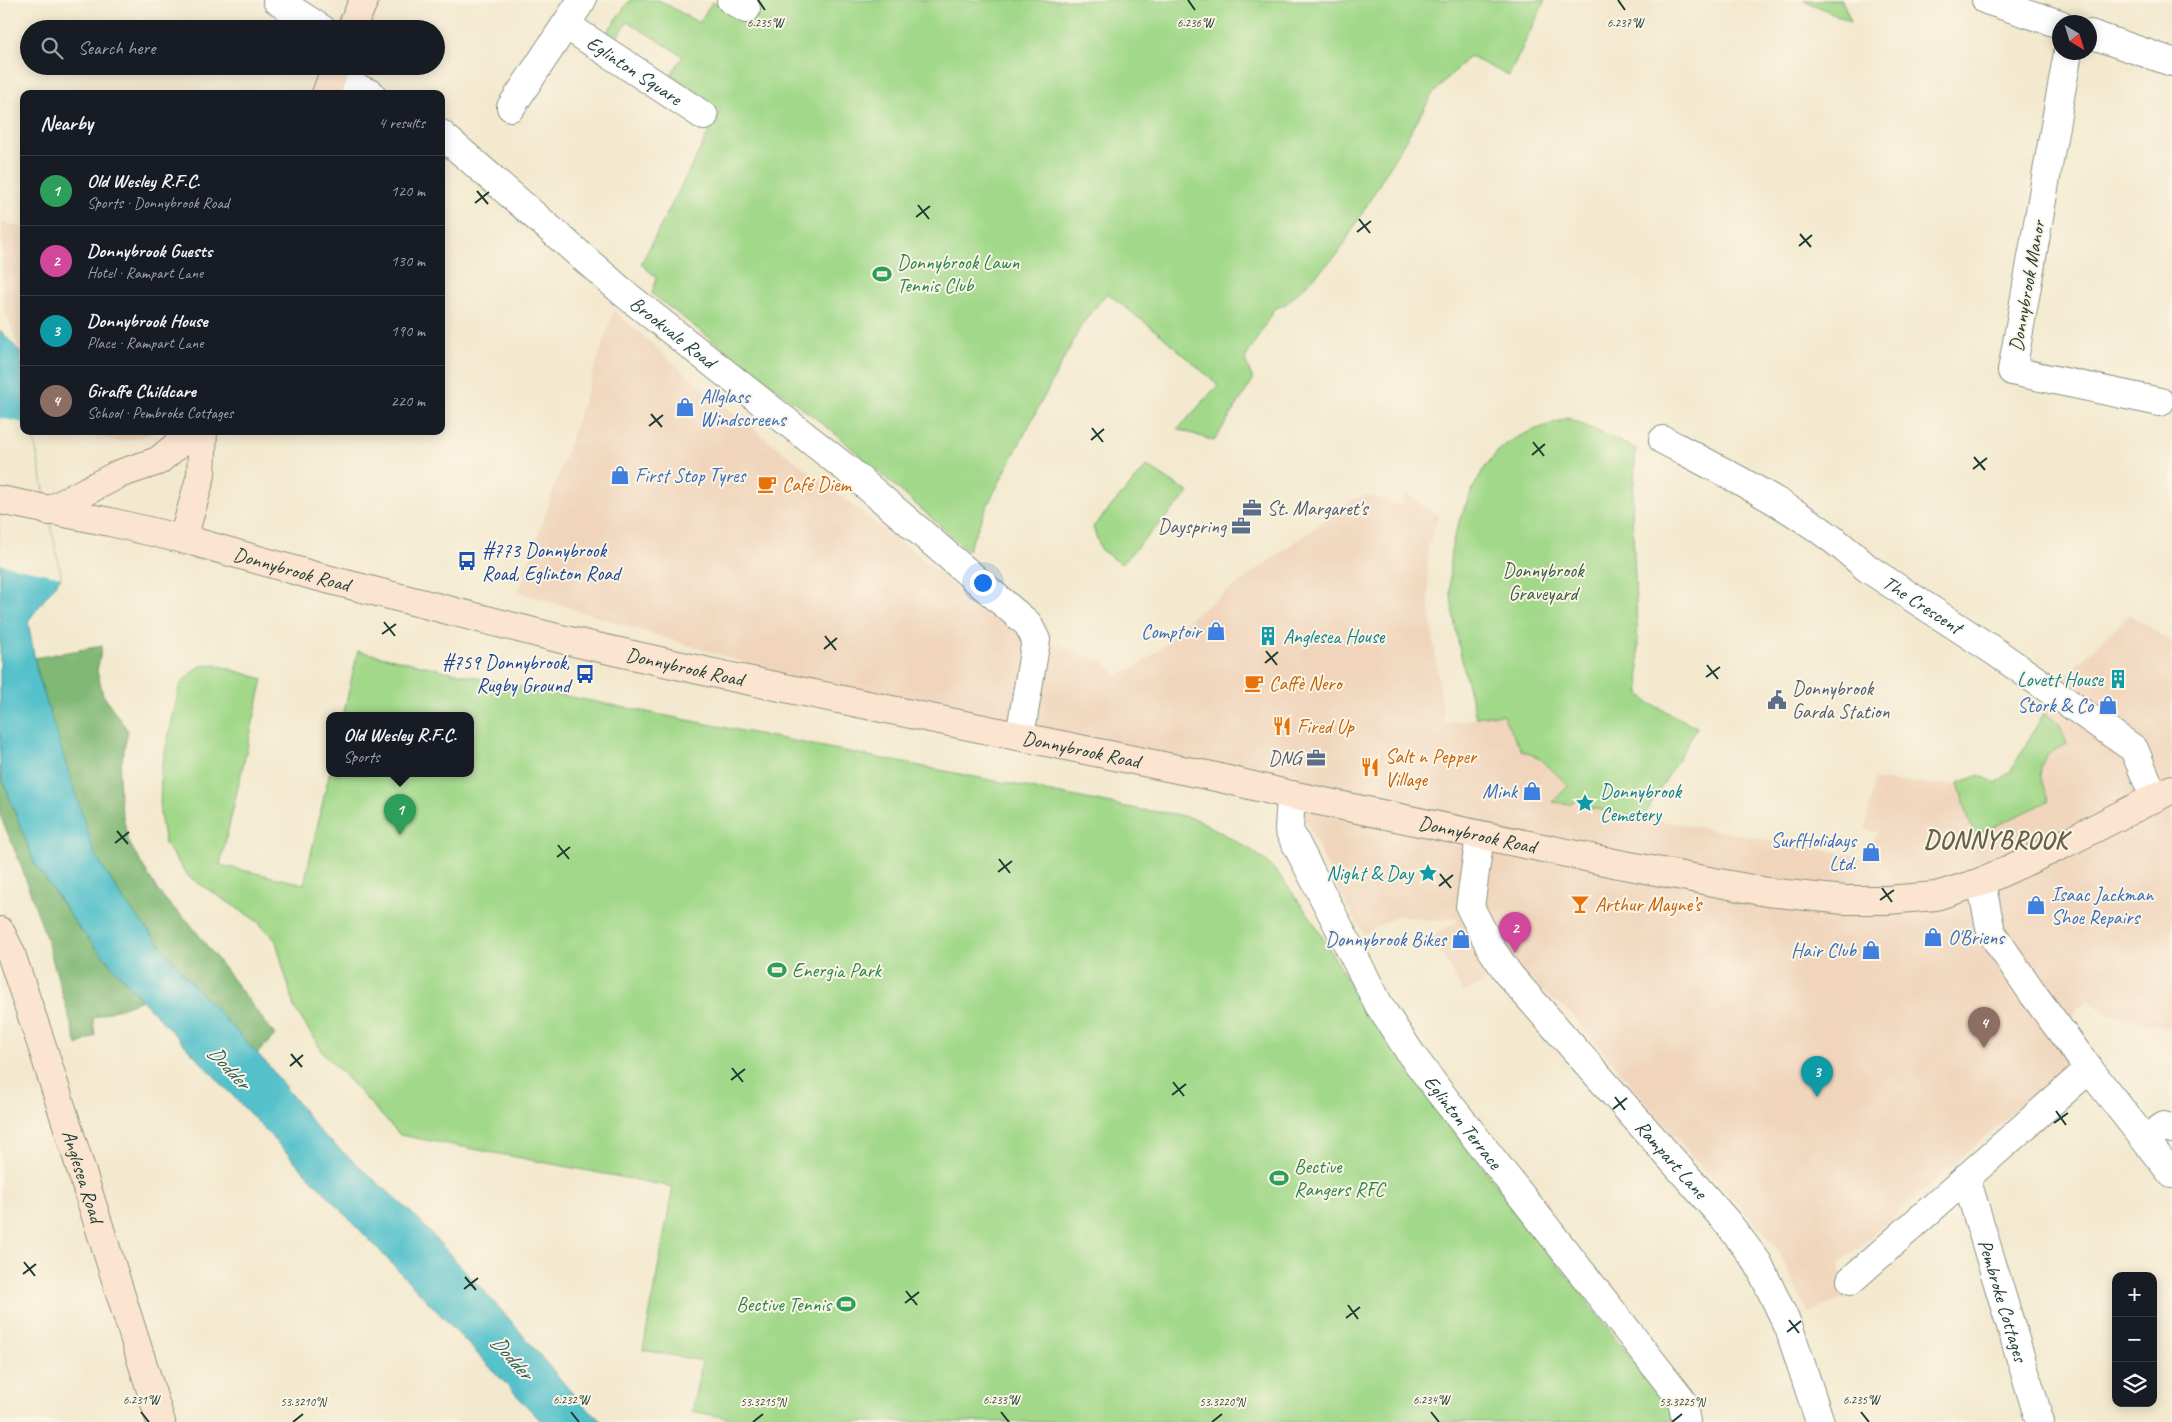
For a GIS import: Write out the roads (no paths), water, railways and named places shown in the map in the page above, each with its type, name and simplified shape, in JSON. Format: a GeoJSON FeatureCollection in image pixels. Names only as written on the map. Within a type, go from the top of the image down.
{"type":"FeatureCollection","features":[{"type":"Feature","properties":{"kind":"main road"},"geometry":{"type":"LineString","coordinates":[[355,20],[364,0]]}},
{"type":"Feature","properties":{"kind":"main road"},"geometry":{"type":"LineString","coordinates":[[48,511],[119,474],[158,461],[189,435]]}},
{"type":"Feature","properties":{"kind":"main road"},"geometry":{"type":"LineString","coordinates":[[182,539],[201,475],[204,435]]}},
{"type":"Feature","properties":{"kind":"main road","name":"Donnybrook Road"},"geometry":{"type":"LineString","coordinates":[[0,500],[110,522],[182,539],[315,576],[565,640],[722,675],[1206,775],[1480,836],[1758,890],[1824,898],[1887,900],[1936,896],[1981,882],[2062,845],[2163,793]]}},
{"type":"Feature","properties":{"kind":"main road","name":"Anglesea Road"},"geometry":{"type":"LineString","coordinates":[[0,931],[10,951],[42,1046],[161,1422]]}},
{"type":"Feature","properties":{"kind":"street"},"geometry":{"type":"LineString","coordinates":[[277,0],[308,20]]}},
{"type":"Feature","properties":{"kind":"street","name":"Eglinton Square"},"geometry":{"type":"LineString","coordinates":[[511,107],[582,0]]}},
{"type":"Feature","properties":{"kind":"street"},"geometry":{"type":"LineString","coordinates":[[1986,0],[2052,21]]}},
{"type":"Feature","properties":{"kind":"street","name":"Eglinton Square"},"geometry":{"type":"LineString","coordinates":[[566,25],[704,116]]}},
{"type":"Feature","properties":{"kind":"street"},"geometry":{"type":"LineString","coordinates":[[2097,36],[2172,62]]}},
{"type":"Feature","properties":{"kind":"street","name":"Donnybrook Manor"},"geometry":{"type":"LineString","coordinates":[[2067,60],[2012,371],[2160,402]]}},
{"type":"Feature","properties":{"kind":"street"},"geometry":{"type":"LineString","coordinates":[[331,79],[360,90]]}},
{"type":"Feature","properties":{"kind":"street","name":"Brookvale Road"},"geometry":{"type":"LineString","coordinates":[[445,137],[624,294],[847,470],[1028,624],[1036,640],[1020,736]]}},
{"type":"Feature","properties":{"kind":"street","name":"The Crescent"},"geometry":{"type":"LineString","coordinates":[[1663,440],[1760,491],[1850,552],[1867,568],[1997,653],[2134,749],[2163,793]]}},
{"type":"Feature","properties":{"kind":"street","name":"Eglinton Terrace"},"geometry":{"type":"LineString","coordinates":[[1291,795],[1289,830],[1380,1005],[1427,1075],[1682,1400],[1686,1422]]}},
{"type":"Feature","properties":{"kind":"street","name":"Rampart Lane"},"geometry":{"type":"LineString","coordinates":[[1480,836],[1470,907],[1480,929],[1510,976],[1727,1222],[1758,1263],[1789,1328],[1820,1422]]}},
{"type":"Feature","properties":{"kind":"street"},"geometry":{"type":"LineString","coordinates":[[1981,882],[1991,932],[2034,995],[2089,1069],[2172,1174]]}},
{"type":"Feature","properties":{"kind":"street"},"geometry":{"type":"LineString","coordinates":[[1851,1280],[2089,1069]]}},
{"type":"Feature","properties":{"kind":"street"},"geometry":{"type":"LineString","coordinates":[[2146,1139],[2164,1126],[2172,1129]]}},
{"type":"Feature","properties":{"kind":"street","name":"Pembroke Cottages"},"geometry":{"type":"LineString","coordinates":[[1966,1178],[2040,1422]]}},
{"type":"Feature","properties":{"kind":"water","name":"Dodder"},"geometry":{"type":"Polygon","coordinates":[[[0,330],[20,352],[20,435],[33,435],[61,577],[28,621],[37,672],[94,853],[124,901],[193,985],[268,1065],[320,1132],[413,1214],[510,1320],[578,1400],[602,1422],[542,1422],[142,1000],[79,928],[35,864],[2,778],[0,767],[0,330]]]}},
{"type":"Feature","properties":{"kind":"place","name":"Donnybrook Lawn Tennis Club"},"geometry":{"type":"Point","coordinates":[882,274]}},
{"type":"Feature","properties":{"kind":"place","name":"Allglass Windscreens"},"geometry":{"type":"Point","coordinates":[685,407]}},
{"type":"Feature","properties":{"kind":"place","name":"First Stop Tyres"},"geometry":{"type":"Point","coordinates":[620,475]}},
{"type":"Feature","properties":{"kind":"place","name":"Café Diem"},"geometry":{"type":"Point","coordinates":[767,484]}},
{"type":"Feature","properties":{"kind":"place","name":"St. Margaret's"},"geometry":{"type":"Point","coordinates":[1252,508]}},
{"type":"Feature","properties":{"kind":"place","name":"Dayspring"},"geometry":{"type":"Point","coordinates":[1241,526]}},
{"type":"Feature","properties":{"kind":"place","name":"#773 Donnybrook Road, Eglinton Road"},"geometry":{"type":"Point","coordinates":[467,561]}},
{"type":"Feature","properties":{"kind":"place","name":"Comptoir"},"geometry":{"type":"Point","coordinates":[1216,631]}},
{"type":"Feature","properties":{"kind":"place","name":"Anglesea House"},"geometry":{"type":"Point","coordinates":[1268,636]}},
{"type":"Feature","properties":{"kind":"place","name":"#759 Donnybrook, Rugby Ground"},"geometry":{"type":"Point","coordinates":[585,674]}},
{"type":"Feature","properties":{"kind":"place","name":"Lovett House"},"geometry":{"type":"Point","coordinates":[2118,679]}},
{"type":"Feature","properties":{"kind":"place","name":"Caffè Nero"},"geometry":{"type":"Point","coordinates":[1254,683]}},
{"type":"Feature","properties":{"kind":"place","name":"Donnybrook Garda Station"},"geometry":{"type":"Point","coordinates":[1777,700]}},
{"type":"Feature","properties":{"kind":"place","name":"Stork & Co"},"geometry":{"type":"Point","coordinates":[2108,705]}},
{"type":"Feature","properties":{"kind":"place","name":"Fired Up"},"geometry":{"type":"Point","coordinates":[1282,726]}},
{"type":"Feature","properties":{"kind":"place","name":"DNG"},"geometry":{"type":"Point","coordinates":[1316,758]}},
{"type":"Feature","properties":{"kind":"place","name":"Salt n Pepper Village"},"geometry":{"type":"Point","coordinates":[1370,767]}},
{"type":"Feature","properties":{"kind":"place","name":"Mink"},"geometry":{"type":"Point","coordinates":[1532,791]}},
{"type":"Feature","properties":{"kind":"place","name":"Donnybrook Cemetery"},"geometry":{"type":"Point","coordinates":[1585,803]}},
{"type":"Feature","properties":{"kind":"place","name":"Old Wesley R.F.C."},"geometry":{"type":"Point","coordinates":[400,835]}},
{"type":"Feature","properties":{"kind":"place","name":"SurfHolidays Ltd."},"geometry":{"type":"Point","coordinates":[1871,852]}},
{"type":"Feature","properties":{"kind":"place","name":"Night & Day"},"geometry":{"type":"Point","coordinates":[1428,873]}},
{"type":"Feature","properties":{"kind":"place","name":"Arthur Mayne’s"},"geometry":{"type":"Point","coordinates":[1580,904]}},
{"type":"Feature","properties":{"kind":"place","name":"Isaac Jackman Shoe Repairs"},"geometry":{"type":"Point","coordinates":[2036,905]}},
{"type":"Feature","properties":{"kind":"place","name":"O'Briens"},"geometry":{"type":"Point","coordinates":[1933,937]}},
{"type":"Feature","properties":{"kind":"place","name":"Donnybrook Bikes"},"geometry":{"type":"Point","coordinates":[1461,939]}},
{"type":"Feature","properties":{"kind":"place","name":"Hair Club"},"geometry":{"type":"Point","coordinates":[1871,950]}},
{"type":"Feature","properties":{"kind":"place","name":"Donnybrook Guests"},"geometry":{"type":"Point","coordinates":[1515,953]}},
{"type":"Feature","properties":{"kind":"place","name":"Energia Park"},"geometry":{"type":"Point","coordinates":[777,970]}},
{"type":"Feature","properties":{"kind":"place","name":"Giraffe Childcare"},"geometry":{"type":"Point","coordinates":[1984,1048]}},
{"type":"Feature","properties":{"kind":"place","name":"Donnybrook House"},"geometry":{"type":"Point","coordinates":[1817,1097]}},
{"type":"Feature","properties":{"kind":"place","name":"Bective Rangers RFC"},"geometry":{"type":"Point","coordinates":[1279,1178]}},
{"type":"Feature","properties":{"kind":"place","name":"Bective Tennis"},"geometry":{"type":"Point","coordinates":[846,1304]}},
{"type":"Feature","properties":{"kind":"district","name":"DONNYBROOK"},"geometry":{"type":"Point","coordinates":[1996,840]}},
{"type":"Feature","properties":{"kind":"park label","name":"Donnybrook Graveyard"},"geometry":{"type":"Point","coordinates":[1543,582]}}]}
